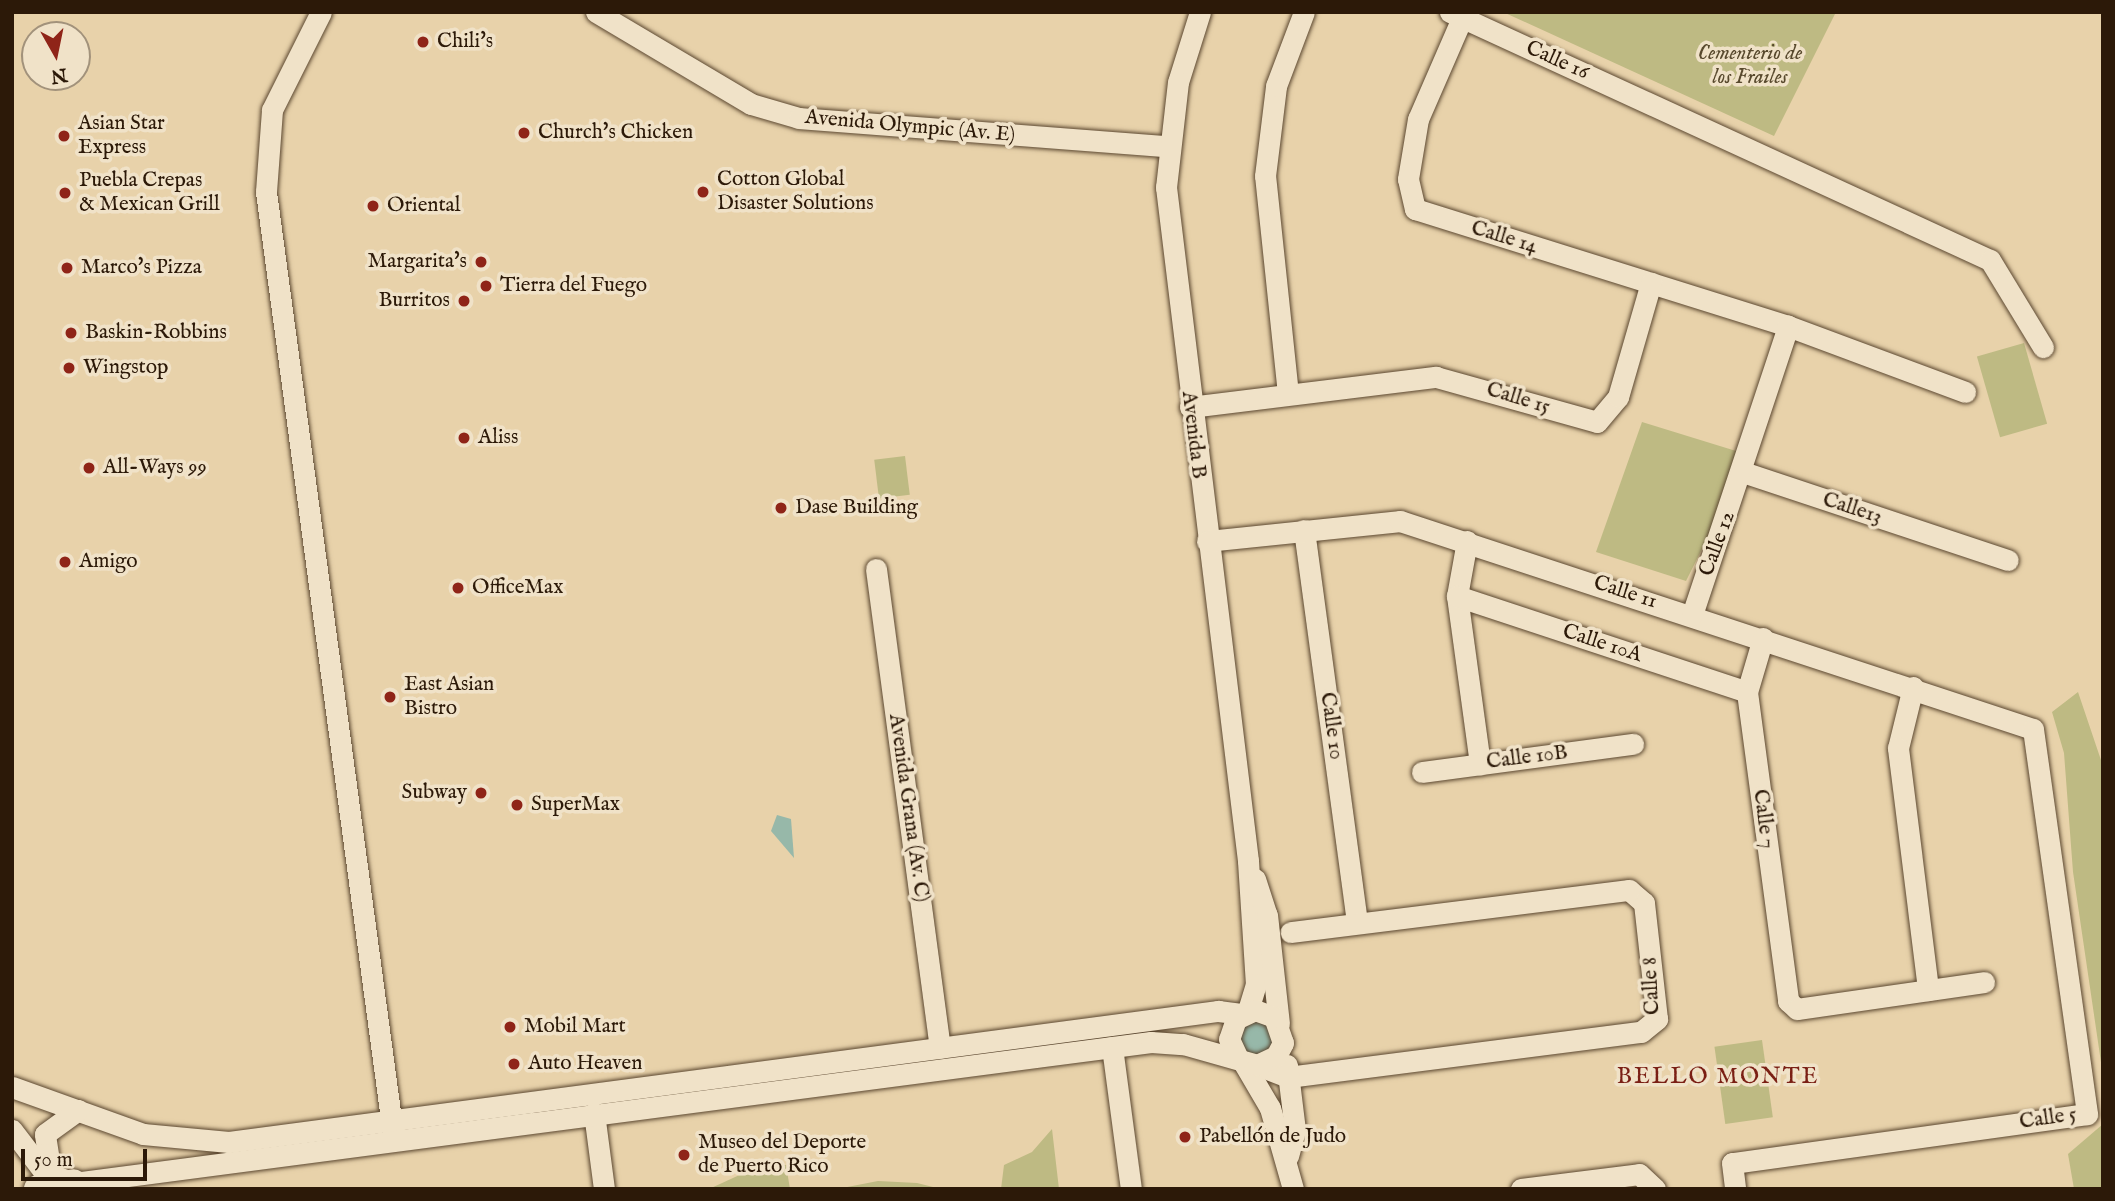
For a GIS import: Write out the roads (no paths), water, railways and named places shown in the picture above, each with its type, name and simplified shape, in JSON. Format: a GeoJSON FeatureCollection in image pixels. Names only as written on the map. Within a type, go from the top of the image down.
{"type":"FeatureCollection","features":[{"type":"Feature","properties":{"kind":"street"},"geometry":{"type":"LineString","coordinates":[[321,12],[272,110],[266,192],[392,1130]]}},
{"type":"Feature","properties":{"kind":"street","name":"Avenida Olympic (Av. E)"},"geometry":{"type":"LineString","coordinates":[[596,12],[751,104],[799,118],[1166,146]]}},
{"type":"Feature","properties":{"kind":"street","name":"Avenida B"},"geometry":{"type":"LineString","coordinates":[[1200,12],[1166,146],[1169,235],[1248,861],[1256,984],[1245,1013]]}},
{"type":"Feature","properties":{"kind":"street"},"geometry":{"type":"LineString","coordinates":[[1288,394],[1265,176],[1276,86],[1304,12]]}},
{"type":"Feature","properties":{"kind":"street","name":"Calle 16"},"geometry":{"type":"LineString","coordinates":[[1456,15],[1990,260],[2043,347]]}},
{"type":"Feature","properties":{"kind":"street","name":"Calle 14"},"geometry":{"type":"LineString","coordinates":[[1456,15],[1418,119],[1408,179],[1415,209],[1788,326],[1965,392]]}},
{"type":"Feature","properties":{"kind":"street","name":"Calle 15"},"geometry":{"type":"LineString","coordinates":[[1190,407],[1288,394],[1452,379],[1597,422],[1618,397],[1651,283]]}},
{"type":"Feature","properties":{"kind":"street"},"geometry":{"type":"LineString","coordinates":[[1743,472],[1788,326]]}},
{"type":"Feature","properties":{"kind":"street","name":"Calle13"},"geometry":{"type":"LineString","coordinates":[[1743,472],[2008,560]]}},
{"type":"Feature","properties":{"kind":"street","name":"Calle 12"},"geometry":{"type":"LineString","coordinates":[[1692,615],[1743,472]]}},
{"type":"Feature","properties":{"kind":"street","name":"Calle 11"},"geometry":{"type":"LineString","coordinates":[[1207,541],[1400,521],[1913,687],[2033,729]]}},
{"type":"Feature","properties":{"kind":"street","name":"Calle 10"},"geometry":{"type":"LineString","coordinates":[[1304,530],[1357,922]]}},
{"type":"Feature","properties":{"kind":"street"},"geometry":{"type":"LineString","coordinates":[[1468,541],[1457,596],[1480,764]]}},
{"type":"Feature","properties":{"kind":"street","name":"Avenida Grana (Av. C)"},"geometry":{"type":"LineString","coordinates":[[876,569],[940,1048]]}},
{"type":"Feature","properties":{"kind":"street","name":"Calle 10A"},"geometry":{"type":"LineString","coordinates":[[1457,596],[1747,692]]}},
{"type":"Feature","properties":{"kind":"street","name":"Calle 7"},"geometry":{"type":"LineString","coordinates":[[1763,638],[1747,692],[1788,1002],[1797,1009],[1928,990]]}},
{"type":"Feature","properties":{"kind":"street"},"geometry":{"type":"LineString","coordinates":[[1913,687],[1898,748],[1928,990],[1984,982]]}},
{"type":"Feature","properties":{"kind":"street","name":"Calle 5"},"geometry":{"type":"LineString","coordinates":[[1735,1189],[1732,1163],[2087,1114],[2033,729]]}},
{"type":"Feature","properties":{"kind":"street","name":"Calle 10B"},"geometry":{"type":"LineString","coordinates":[[1422,772],[1633,744]]}},
{"type":"Feature","properties":{"kind":"street","name":"Avenida B"},"geometry":{"type":"LineString","coordinates":[[1248,861],[1267,915],[1294,1130],[1288,1156]]}},
{"type":"Feature","properties":{"kind":"street","name":"Calle 8"},"geometry":{"type":"LineString","coordinates":[[392,1130],[594,1113],[1163,1042],[1246,1061],[1288,1077],[1641,1032],[1657,1019],[1643,903],[1629,890],[1291,932]]}},
{"type":"Feature","properties":{"kind":"street"},"geometry":{"type":"LineString","coordinates":[[55,1183],[940,1048],[1218,1011],[1262,1011],[1281,1033],[1276,1056],[1246,1061],[1228,1039],[1245,1013]]}},
{"type":"Feature","properties":{"kind":"street"},"geometry":{"type":"LineString","coordinates":[[1112,1047],[1131,1189]]}},
{"type":"Feature","properties":{"kind":"street","name":"Avenida B"},"geometry":{"type":"LineString","coordinates":[[1246,1061],[1288,1156],[1293,1189]]}},
{"type":"Feature","properties":{"kind":"street"},"geometry":{"type":"LineString","coordinates":[[12,1087],[186,1142],[392,1130]]}},
{"type":"Feature","properties":{"kind":"street"},"geometry":{"type":"LineString","coordinates":[[55,1183],[44,1157],[45,1134],[78,1110]]}},
{"type":"Feature","properties":{"kind":"street"},"geometry":{"type":"LineString","coordinates":[[594,1113],[604,1189]]}},
{"type":"Feature","properties":{"kind":"street"},"geometry":{"type":"LineString","coordinates":[[12,1130],[38,1166],[55,1183]]}},
{"type":"Feature","properties":{"kind":"street"},"geometry":{"type":"LineString","coordinates":[[1521,1189],[1639,1174],[1655,1189]]}},
{"type":"Feature","properties":{"kind":"place","name":"Chili's"},"geometry":{"type":"Point","coordinates":[423,42]}},
{"type":"Feature","properties":{"kind":"place","name":"Church's Chicken"},"geometry":{"type":"Point","coordinates":[524,133]}},
{"type":"Feature","properties":{"kind":"place","name":"Asian Star Express"},"geometry":{"type":"Point","coordinates":[64,136]}},
{"type":"Feature","properties":{"kind":"place","name":"Cotton Global Disaster Solutions"},"geometry":{"type":"Point","coordinates":[703,192]}},
{"type":"Feature","properties":{"kind":"place","name":"Puebla Crepas & Mexican Grill"},"geometry":{"type":"Point","coordinates":[65,193]}},
{"type":"Feature","properties":{"kind":"place","name":"Oriental"},"geometry":{"type":"Point","coordinates":[373,206]}},
{"type":"Feature","properties":{"kind":"place","name":"Margarita's"},"geometry":{"type":"Point","coordinates":[481,262]}},
{"type":"Feature","properties":{"kind":"place","name":"Marco's Pizza"},"geometry":{"type":"Point","coordinates":[67,268]}},
{"type":"Feature","properties":{"kind":"place","name":"Tierra del Fuego"},"geometry":{"type":"Point","coordinates":[486,286]}},
{"type":"Feature","properties":{"kind":"place","name":"Burritos"},"geometry":{"type":"Point","coordinates":[464,301]}},
{"type":"Feature","properties":{"kind":"place","name":"Baskin-Robbins"},"geometry":{"type":"Point","coordinates":[71,333]}},
{"type":"Feature","properties":{"kind":"place","name":"Wingstop"},"geometry":{"type":"Point","coordinates":[69,368]}},
{"type":"Feature","properties":{"kind":"place","name":"Aliss"},"geometry":{"type":"Point","coordinates":[464,438]}},
{"type":"Feature","properties":{"kind":"place","name":"All-Ways 99"},"geometry":{"type":"Point","coordinates":[89,468]}},
{"type":"Feature","properties":{"kind":"place","name":"Dase Building"},"geometry":{"type":"Point","coordinates":[781,508]}},
{"type":"Feature","properties":{"kind":"place","name":"Amigo"},"geometry":{"type":"Point","coordinates":[65,562]}},
{"type":"Feature","properties":{"kind":"place","name":"OfficeMax"},"geometry":{"type":"Point","coordinates":[458,588]}},
{"type":"Feature","properties":{"kind":"place","name":"East Asian Bistro"},"geometry":{"type":"Point","coordinates":[390,697]}},
{"type":"Feature","properties":{"kind":"place","name":"Subway"},"geometry":{"type":"Point","coordinates":[481,793]}},
{"type":"Feature","properties":{"kind":"place","name":"SuperMax"},"geometry":{"type":"Point","coordinates":[517,805]}},
{"type":"Feature","properties":{"kind":"place","name":"Mobil Mart"},"geometry":{"type":"Point","coordinates":[510,1027]}},
{"type":"Feature","properties":{"kind":"place","name":"Auto Heaven"},"geometry":{"type":"Point","coordinates":[514,1064]}},
{"type":"Feature","properties":{"kind":"place","name":"Pabellón de Judo"},"geometry":{"type":"Point","coordinates":[1185,1137]}},
{"type":"Feature","properties":{"kind":"place","name":"Museo del Deporte de Puerto Rico"},"geometry":{"type":"Point","coordinates":[684,1155]}},
{"type":"Feature","properties":{"kind":"district","name":"BELLO MONTE"},"geometry":{"type":"Point","coordinates":[1718,1077]}},
{"type":"Feature","properties":{"kind":"park label","name":"Cementerio de los Frailes"},"geometry":{"type":"Point","coordinates":[1750,66]}}]}
